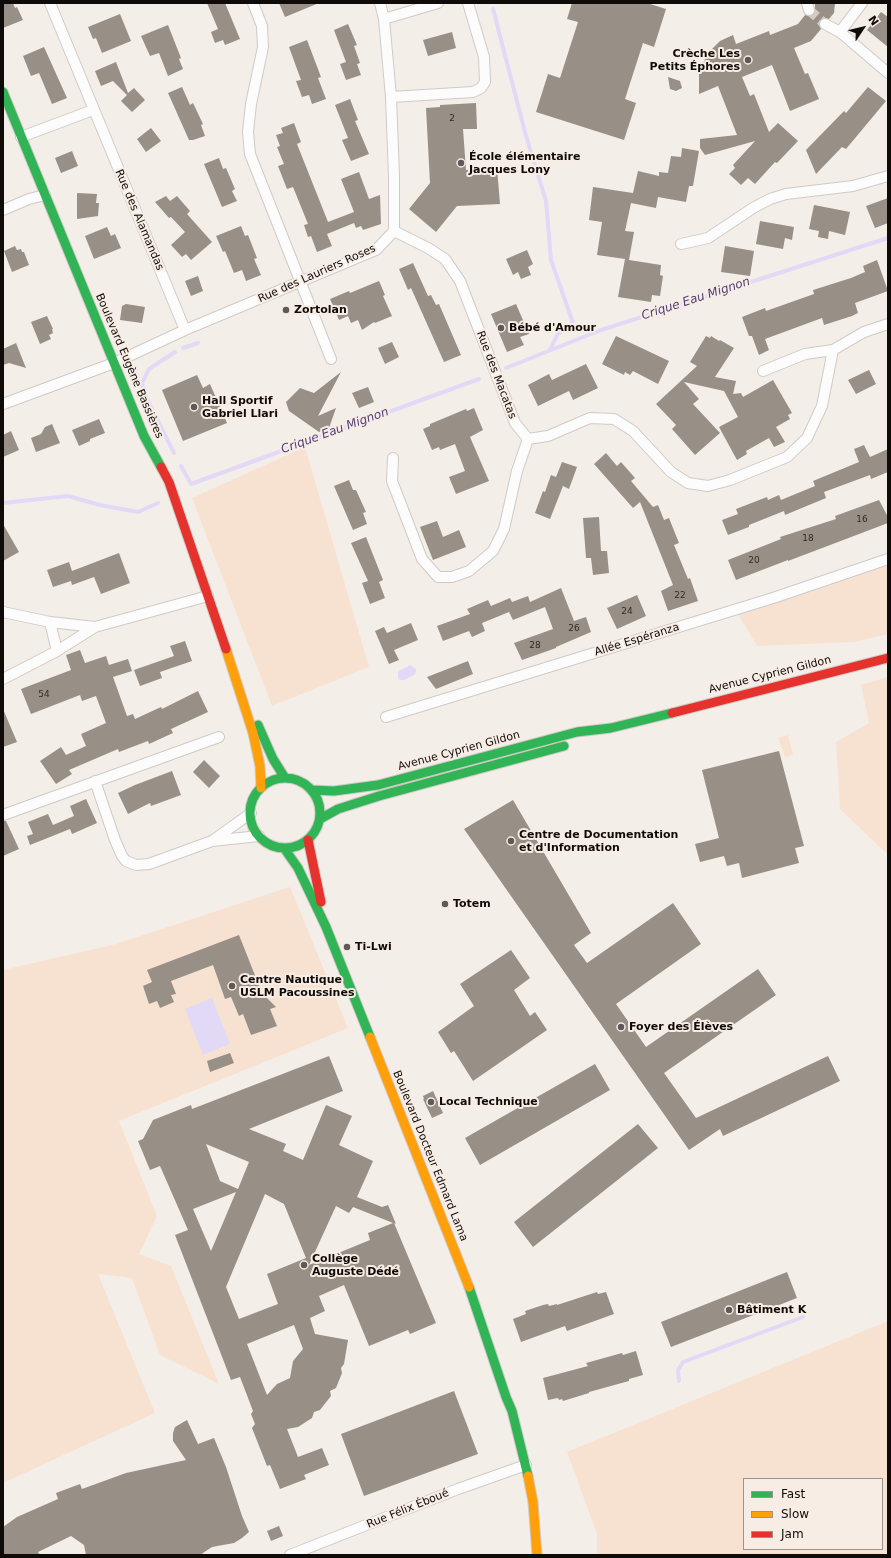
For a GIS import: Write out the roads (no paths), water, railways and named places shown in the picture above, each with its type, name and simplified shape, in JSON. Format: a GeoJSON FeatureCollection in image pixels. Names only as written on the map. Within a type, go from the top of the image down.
{"type":"FeatureCollection","features":[{"type":"Feature","properties":{"kind":"street","name":"Rue des Alamandas"},"geometry":{"type":"LineString","coordinates":[[50,3],[185,330]]}},
{"type":"Feature","properties":{"kind":"street"},"geometry":{"type":"LineString","coordinates":[[253,3],[262,26],[263,47],[251,104],[248,132],[250,154],[331,359]]}},
{"type":"Feature","properties":{"kind":"street"},"geometry":{"type":"LineString","coordinates":[[380,3],[384,19],[391,97],[394,176],[394,231]]}},
{"type":"Feature","properties":{"kind":"street"},"geometry":{"type":"LineString","coordinates":[[384,19],[438,3]]}},
{"type":"Feature","properties":{"kind":"street"},"geometry":{"type":"LineString","coordinates":[[391,97],[473,92],[481,88],[485,82],[484,57],[468,3]]}},
{"type":"Feature","properties":{"kind":"street"},"geometry":{"type":"LineString","coordinates":[[840,32],[862,3]]}},
{"type":"Feature","properties":{"kind":"street"},"geometry":{"type":"LineString","coordinates":[[825,24],[840,32],[888,73]]}},
{"type":"Feature","properties":{"kind":"street","name":"Boulevard Eugène Bassières"},"geometry":{"type":"LineString","coordinates":[[3,92],[144,436],[169,482],[235,674],[253,733],[260,766],[261,788]]}},
{"type":"Feature","properties":{"kind":"street"},"geometry":{"type":"LineString","coordinates":[[21,137],[93,110]]}},
{"type":"Feature","properties":{"kind":"street"},"geometry":{"type":"LineString","coordinates":[[682,244],[708,238],[753,208],[770,199],[786,194],[853,186],[888,176]]}},
{"type":"Feature","properties":{"kind":"street"},"geometry":{"type":"LineString","coordinates":[[3,210],[29,199],[45,195]]}},
{"type":"Feature","properties":{"kind":"street","name":"Rue des Lauriers Roses"},"geometry":{"type":"LineString","coordinates":[[3,404],[114,363],[185,330],[376,250],[394,231]]}},
{"type":"Feature","properties":{"kind":"street","name":"Rue des Macatas"},"geometry":{"type":"LineString","coordinates":[[394,231],[428,248],[445,259],[460,281],[515,423],[528,438]]}},
{"type":"Feature","properties":{"kind":"street"},"geometry":{"type":"LineString","coordinates":[[763,371],[805,354],[833,350],[864,332],[888,324]]}},
{"type":"Feature","properties":{"kind":"street"},"geometry":{"type":"LineString","coordinates":[[393,458],[392,481],[422,559],[438,578],[452,577],[469,571],[493,551],[504,529],[517,470],[528,438],[548,436],[590,418],[614,418],[633,431],[672,472],[688,483],[708,486],[730,480],[787,457],[807,438],[822,406],[833,350]]}},
{"type":"Feature","properties":{"kind":"street","name":"Allée Espéranza"},"geometry":{"type":"LineString","coordinates":[[386,717],[766,600],[888,559]]}},
{"type":"Feature","properties":{"kind":"street"},"geometry":{"type":"LineString","coordinates":[[3,679],[57,651],[96,627],[208,596]]}},
{"type":"Feature","properties":{"kind":"street"},"geometry":{"type":"LineString","coordinates":[[3,612],[50,622],[96,627]]}},
{"type":"Feature","properties":{"kind":"street"},"geometry":{"type":"LineString","coordinates":[[50,622],[57,651]]}},
{"type":"Feature","properties":{"kind":"street","name":"Avenue Cyprien Gildon"},"geometry":{"type":"LineString","coordinates":[[312,790],[334,791],[378,785],[577,732],[611,728],[888,658]]}},
{"type":"Feature","properties":{"kind":"street","name":"Boulevard Eugène Bassières"},"geometry":{"type":"LineString","coordinates":[[235,674],[273,760],[285,778]]}},
{"type":"Feature","properties":{"kind":"street","name":"Avenue Cyprien Gildon"},"geometry":{"type":"LineString","coordinates":[[584,740],[611,728]]}},
{"type":"Feature","properties":{"kind":"street"},"geometry":{"type":"LineString","coordinates":[[3,815],[219,737]]}},
{"type":"Feature","properties":{"kind":"street","name":"Avenue Cyprien Gildon"},"geometry":{"type":"LineString","coordinates":[[320,819],[338,809],[379,796],[490,768],[570,744]]}},
{"type":"Feature","properties":{"kind":"street"},"geometry":{"type":"LineString","coordinates":[[285,778],[294,779],[301,782],[312,790],[318,801],[320,819],[314,833],[308,840],[300,844],[284,848],[271,844],[259,836],[254,828],[250,813],[252,801],[261,788],[271,781],[285,778]]}},
{"type":"Feature","properties":{"kind":"street"},"geometry":{"type":"LineString","coordinates":[[95,781],[122,856],[126,861],[132,864],[149,864],[212,841],[259,836]]}},
{"type":"Feature","properties":{"kind":"street"},"geometry":{"type":"LineString","coordinates":[[212,841],[250,813]]}},
{"type":"Feature","properties":{"kind":"street","name":"Boulevard Docteur Edmard Lama"},"geometry":{"type":"LineString","coordinates":[[308,840],[326,926]]}},
{"type":"Feature","properties":{"kind":"street","name":"Boulevard Docteur Edmard Lama"},"geometry":{"type":"LineString","coordinates":[[284,848],[298,868],[326,926],[474,1299],[512,1411],[532,1502],[537,1555]]}},
{"type":"Feature","properties":{"kind":"street","name":"Boulevard Docteur Edmard Lama"},"geometry":{"type":"LineString","coordinates":[[523,1466],[534,1555]]}},
{"type":"Feature","properties":{"kind":"street","name":"Rue Félix Éboué"},"geometry":{"type":"LineString","coordinates":[[293,1554],[458,1489],[523,1466]]}},
{"type":"Feature","properties":{"kind":"waterway"},"geometry":{"type":"LineString","coordinates":[[493,9],[526,136],[546,201],[551,260],[573,323],[557,335],[550,350]]}},
{"type":"Feature","properties":{"kind":"waterway","name":"Crique Eau Mignon"},"geometry":{"type":"LineString","coordinates":[[506,368],[601,330],[888,238]]}},
{"type":"Feature","properties":{"kind":"waterway"},"geometry":{"type":"LineString","coordinates":[[183,348],[198,343]]}},
{"type":"Feature","properties":{"kind":"waterway"},"geometry":{"type":"LineString","coordinates":[[174,453],[146,397],[142,383],[149,369],[175,352]]}},
{"type":"Feature","properties":{"kind":"waterway","name":"Crique Eau Mignon"},"geometry":{"type":"LineString","coordinates":[[181,466],[191,484],[479,379]]}},
{"type":"Feature","properties":{"kind":"waterway","name":"Crique Eau Mignon"},"geometry":{"type":"LineString","coordinates":[[3,503],[68,496],[100,505],[138,512],[158,503]]}},
{"type":"Feature","properties":{"kind":"waterway"},"geometry":{"type":"LineString","coordinates":[[679,1381],[678,1370],[683,1362],[803,1317]]}},
{"type":"Feature","properties":{"kind":"tunnel"},"geometry":{"type":"LineString","coordinates":[[809,10],[825,24]]}},
{"type":"Feature","properties":{"kind":"place","name":"Crèche Les Petits Éphores"},"geometry":{"type":"Point","coordinates":[748,60]}},
{"type":"Feature","properties":{"kind":"place","name":"École élémentaire Jacques Lony"},"geometry":{"type":"Point","coordinates":[461,163]}},
{"type":"Feature","properties":{"kind":"place","name":"Zortolan"},"geometry":{"type":"Point","coordinates":[286,310]}},
{"type":"Feature","properties":{"kind":"place","name":"Bébé d'Amour"},"geometry":{"type":"Point","coordinates":[501,328]}},
{"type":"Feature","properties":{"kind":"place","name":"Hall Sportif Gabriel Llari"},"geometry":{"type":"Point","coordinates":[194,407]}},
{"type":"Feature","properties":{"kind":"place","name":"Centre de Documentation et d'Information"},"geometry":{"type":"Point","coordinates":[511,841]}},
{"type":"Feature","properties":{"kind":"place","name":"Totem"},"geometry":{"type":"Point","coordinates":[445,904]}},
{"type":"Feature","properties":{"kind":"place","name":"Ti-Lwi"},"geometry":{"type":"Point","coordinates":[347,947]}},
{"type":"Feature","properties":{"kind":"place","name":"Centre Nautique USLM Pacoussines"},"geometry":{"type":"Point","coordinates":[232,986]}},
{"type":"Feature","properties":{"kind":"place","name":"Foyer des Élèves"},"geometry":{"type":"Point","coordinates":[621,1027]}},
{"type":"Feature","properties":{"kind":"place","name":"Local Technique"},"geometry":{"type":"Point","coordinates":[431,1102]}},
{"type":"Feature","properties":{"kind":"place","name":"Collège Auguste Dédé"},"geometry":{"type":"Point","coordinates":[304,1265]}},
{"type":"Feature","properties":{"kind":"place","name":"Bâtiment K"},"geometry":{"type":"Point","coordinates":[729,1310]}}]}
